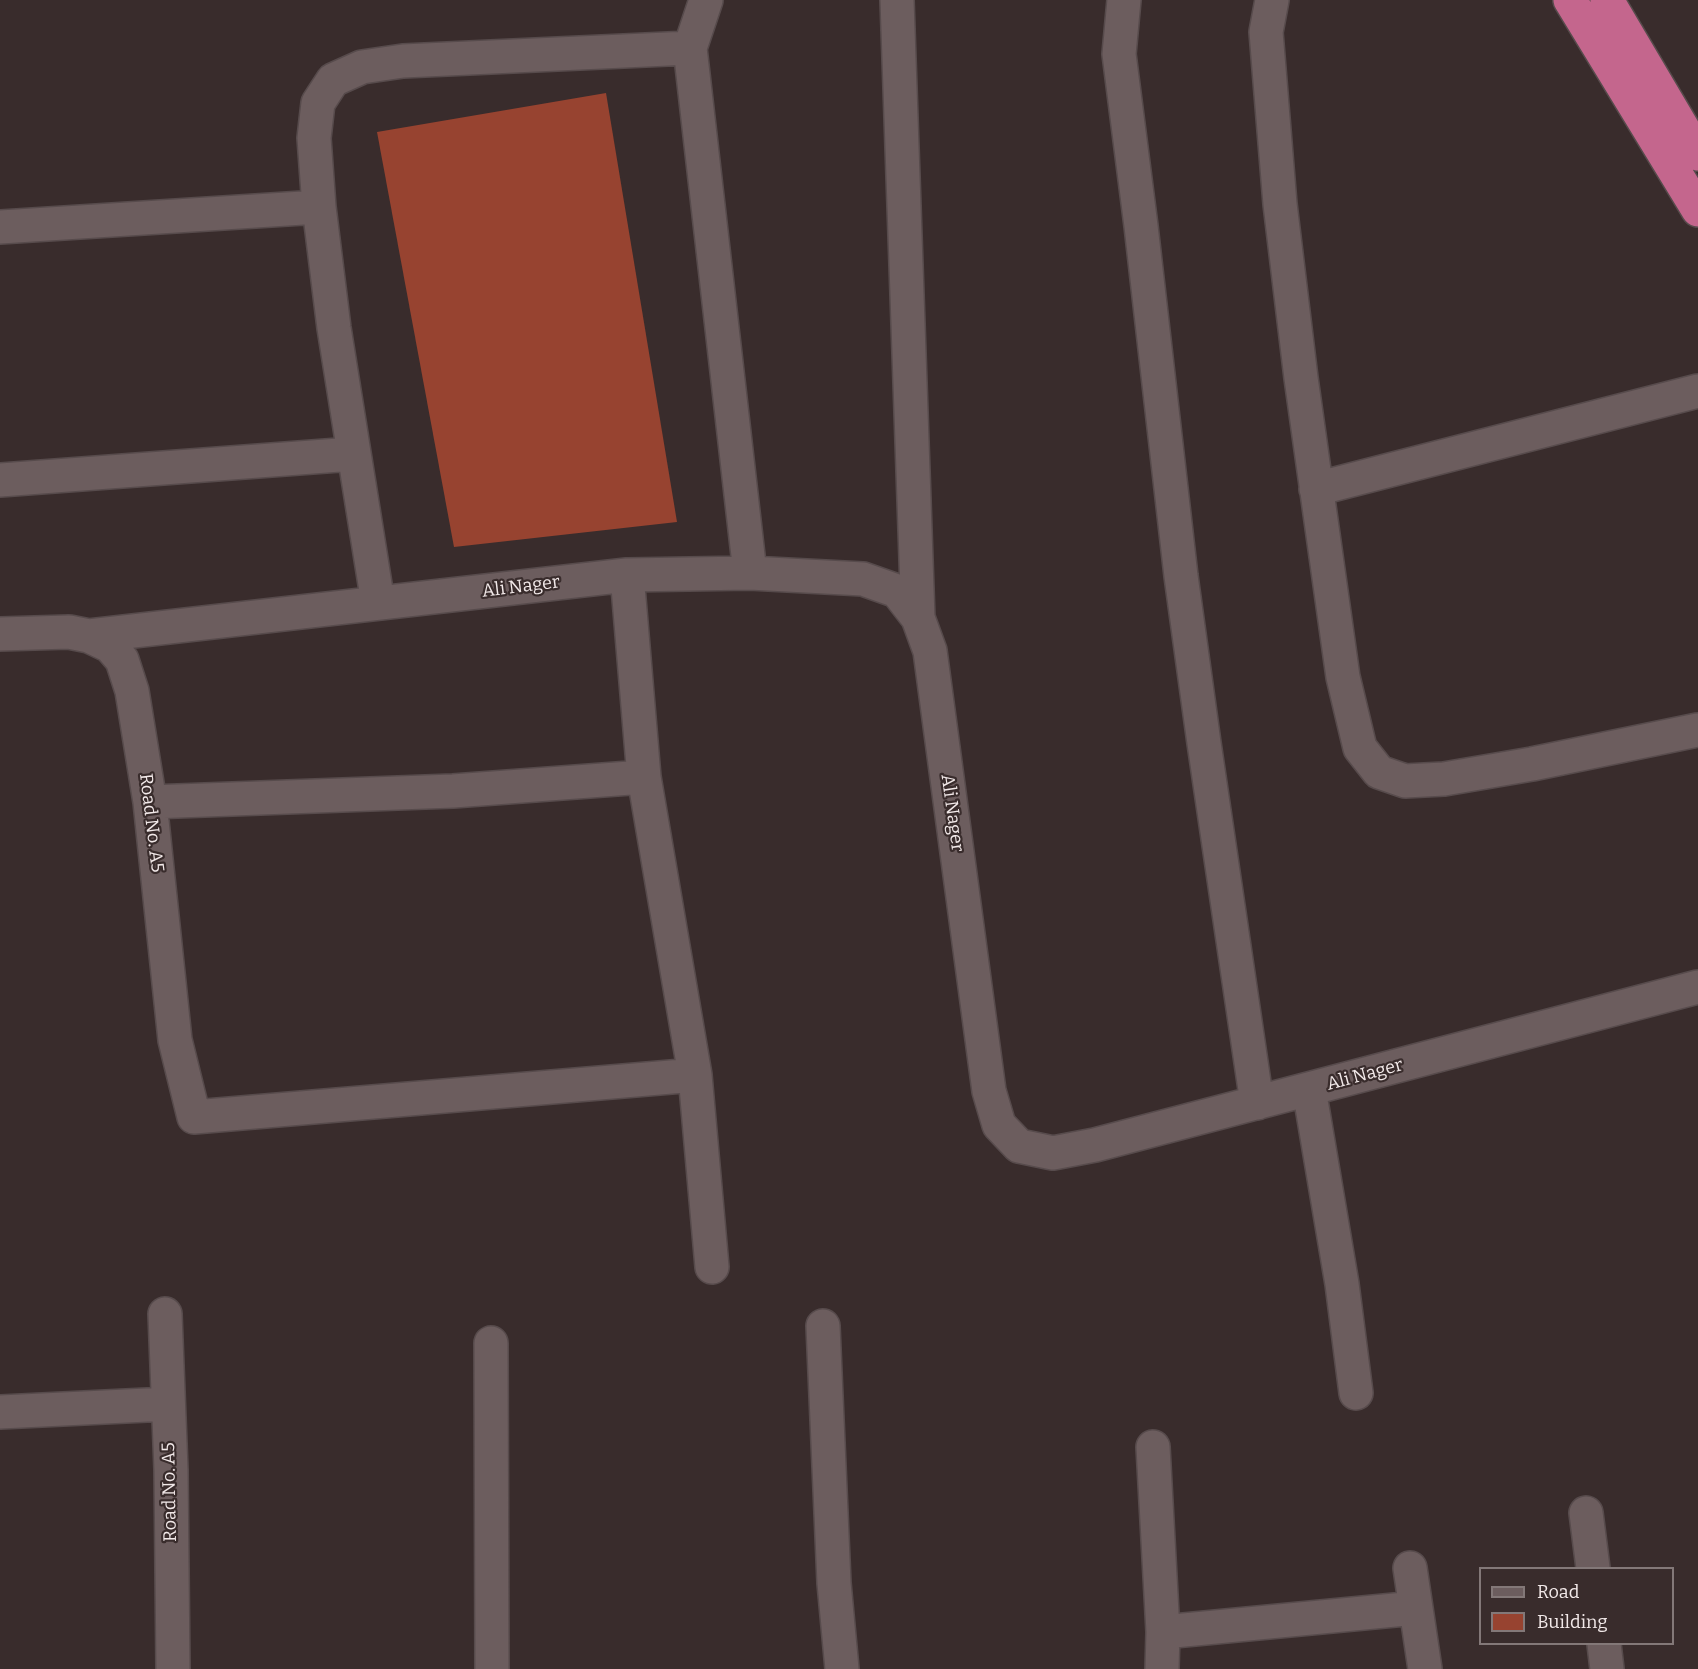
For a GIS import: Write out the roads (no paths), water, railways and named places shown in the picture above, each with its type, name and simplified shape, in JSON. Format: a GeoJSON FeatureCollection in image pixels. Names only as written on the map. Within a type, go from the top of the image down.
{"type":"FeatureCollection","features":[{"type":"Feature","properties":{"kind":"highway"},"geometry":{"type":"LineString","coordinates":[[1570,0],[1698,210]]}},
{"type":"Feature","properties":{"kind":"highway"},"geometry":{"type":"LineString","coordinates":[[1607,0],[1698,154]]}},
{"type":"Feature","properties":{"kind":"street"},"geometry":{"type":"LineString","coordinates":[[706,0],[690,48],[750,573]]}},
{"type":"Feature","properties":{"kind":"street"},"geometry":{"type":"LineString","coordinates":[[897,0],[918,618]]}},
{"type":"Feature","properties":{"kind":"street"},"geometry":{"type":"LineString","coordinates":[[1124,0],[1119,54],[1180,564],[1205,755],[1257,1103]]}},
{"type":"Feature","properties":{"kind":"street"},"geometry":{"type":"LineString","coordinates":[[1272,0],[1266,32],[1280,204],[1300,378],[1343,677],[1360,748],[1379,772],[1405,781],[1444,779],[1532,764],[1698,730]]}},
{"type":"Feature","properties":{"kind":"street"},"geometry":{"type":"LineString","coordinates":[[378,603],[334,328],[314,138],[318,103],[333,80],[362,67],[404,61],[690,48]]}},
{"type":"Feature","properties":{"kind":"street"},"geometry":{"type":"LineString","coordinates":[[0,227],[320,207]]}},
{"type":"Feature","properties":{"kind":"street"},"geometry":{"type":"LineString","coordinates":[[1316,489],[1698,391]]}},
{"type":"Feature","properties":{"kind":"street"},"geometry":{"type":"LineString","coordinates":[[0,480],[353,454]]}},
{"type":"Feature","properties":{"kind":"street","name":"Ali Nager"},"geometry":{"type":"LineString","coordinates":[[89,636],[627,575],[750,573],[863,579],[897,591],[918,618],[930,651],[989,1091],[999,1125],[1019,1146],[1053,1153],[1095,1145],[1698,987]]}},
{"type":"Feature","properties":{"kind":"street"},"geometry":{"type":"LineString","coordinates":[[627,575],[645,777],[694,1075],[712,1267]]}},
{"type":"Feature","properties":{"kind":"street","name":"Road No. A5"},"geometry":{"type":"LineString","coordinates":[[0,634],[60,632],[89,636],[110,646],[122,660],[132,691],[150,802],[175,1040],[194,1117],[694,1075]]}},
{"type":"Feature","properties":{"kind":"street"},"geometry":{"type":"LineString","coordinates":[[150,802],[453,790],[645,777]]}},
{"type":"Feature","properties":{"kind":"street"},"geometry":{"type":"LineString","coordinates":[[1309,1089],[1342,1284],[1356,1393]]}},
{"type":"Feature","properties":{"kind":"street","name":"Road No. A5"},"geometry":{"type":"LineString","coordinates":[[165,1314],[173,1669]]}},
{"type":"Feature","properties":{"kind":"street"},"geometry":{"type":"LineString","coordinates":[[823,1326],[834,1583],[842,1669]]}},
{"type":"Feature","properties":{"kind":"street"},"geometry":{"type":"LineString","coordinates":[[491,1343],[492,1669]]}},
{"type":"Feature","properties":{"kind":"street"},"geometry":{"type":"LineString","coordinates":[[0,1412],[168,1404]]}},
{"type":"Feature","properties":{"kind":"street"},"geometry":{"type":"LineString","coordinates":[[1153,1447],[1163,1632],[1162,1669]]}},
{"type":"Feature","properties":{"kind":"street"},"geometry":{"type":"LineString","coordinates":[[1586,1513],[1593,1567]]}},
{"type":"Feature","properties":{"kind":"street"},"geometry":{"type":"LineString","coordinates":[[1410,1568],[1425,1669]]}},
{"type":"Feature","properties":{"kind":"street"},"geometry":{"type":"LineString","coordinates":[[1163,1632],[1416,1608]]}},
{"type":"Feature","properties":{"kind":"street"},"geometry":{"type":"LineString","coordinates":[[1604,1645],[1607,1669]]}}]}
